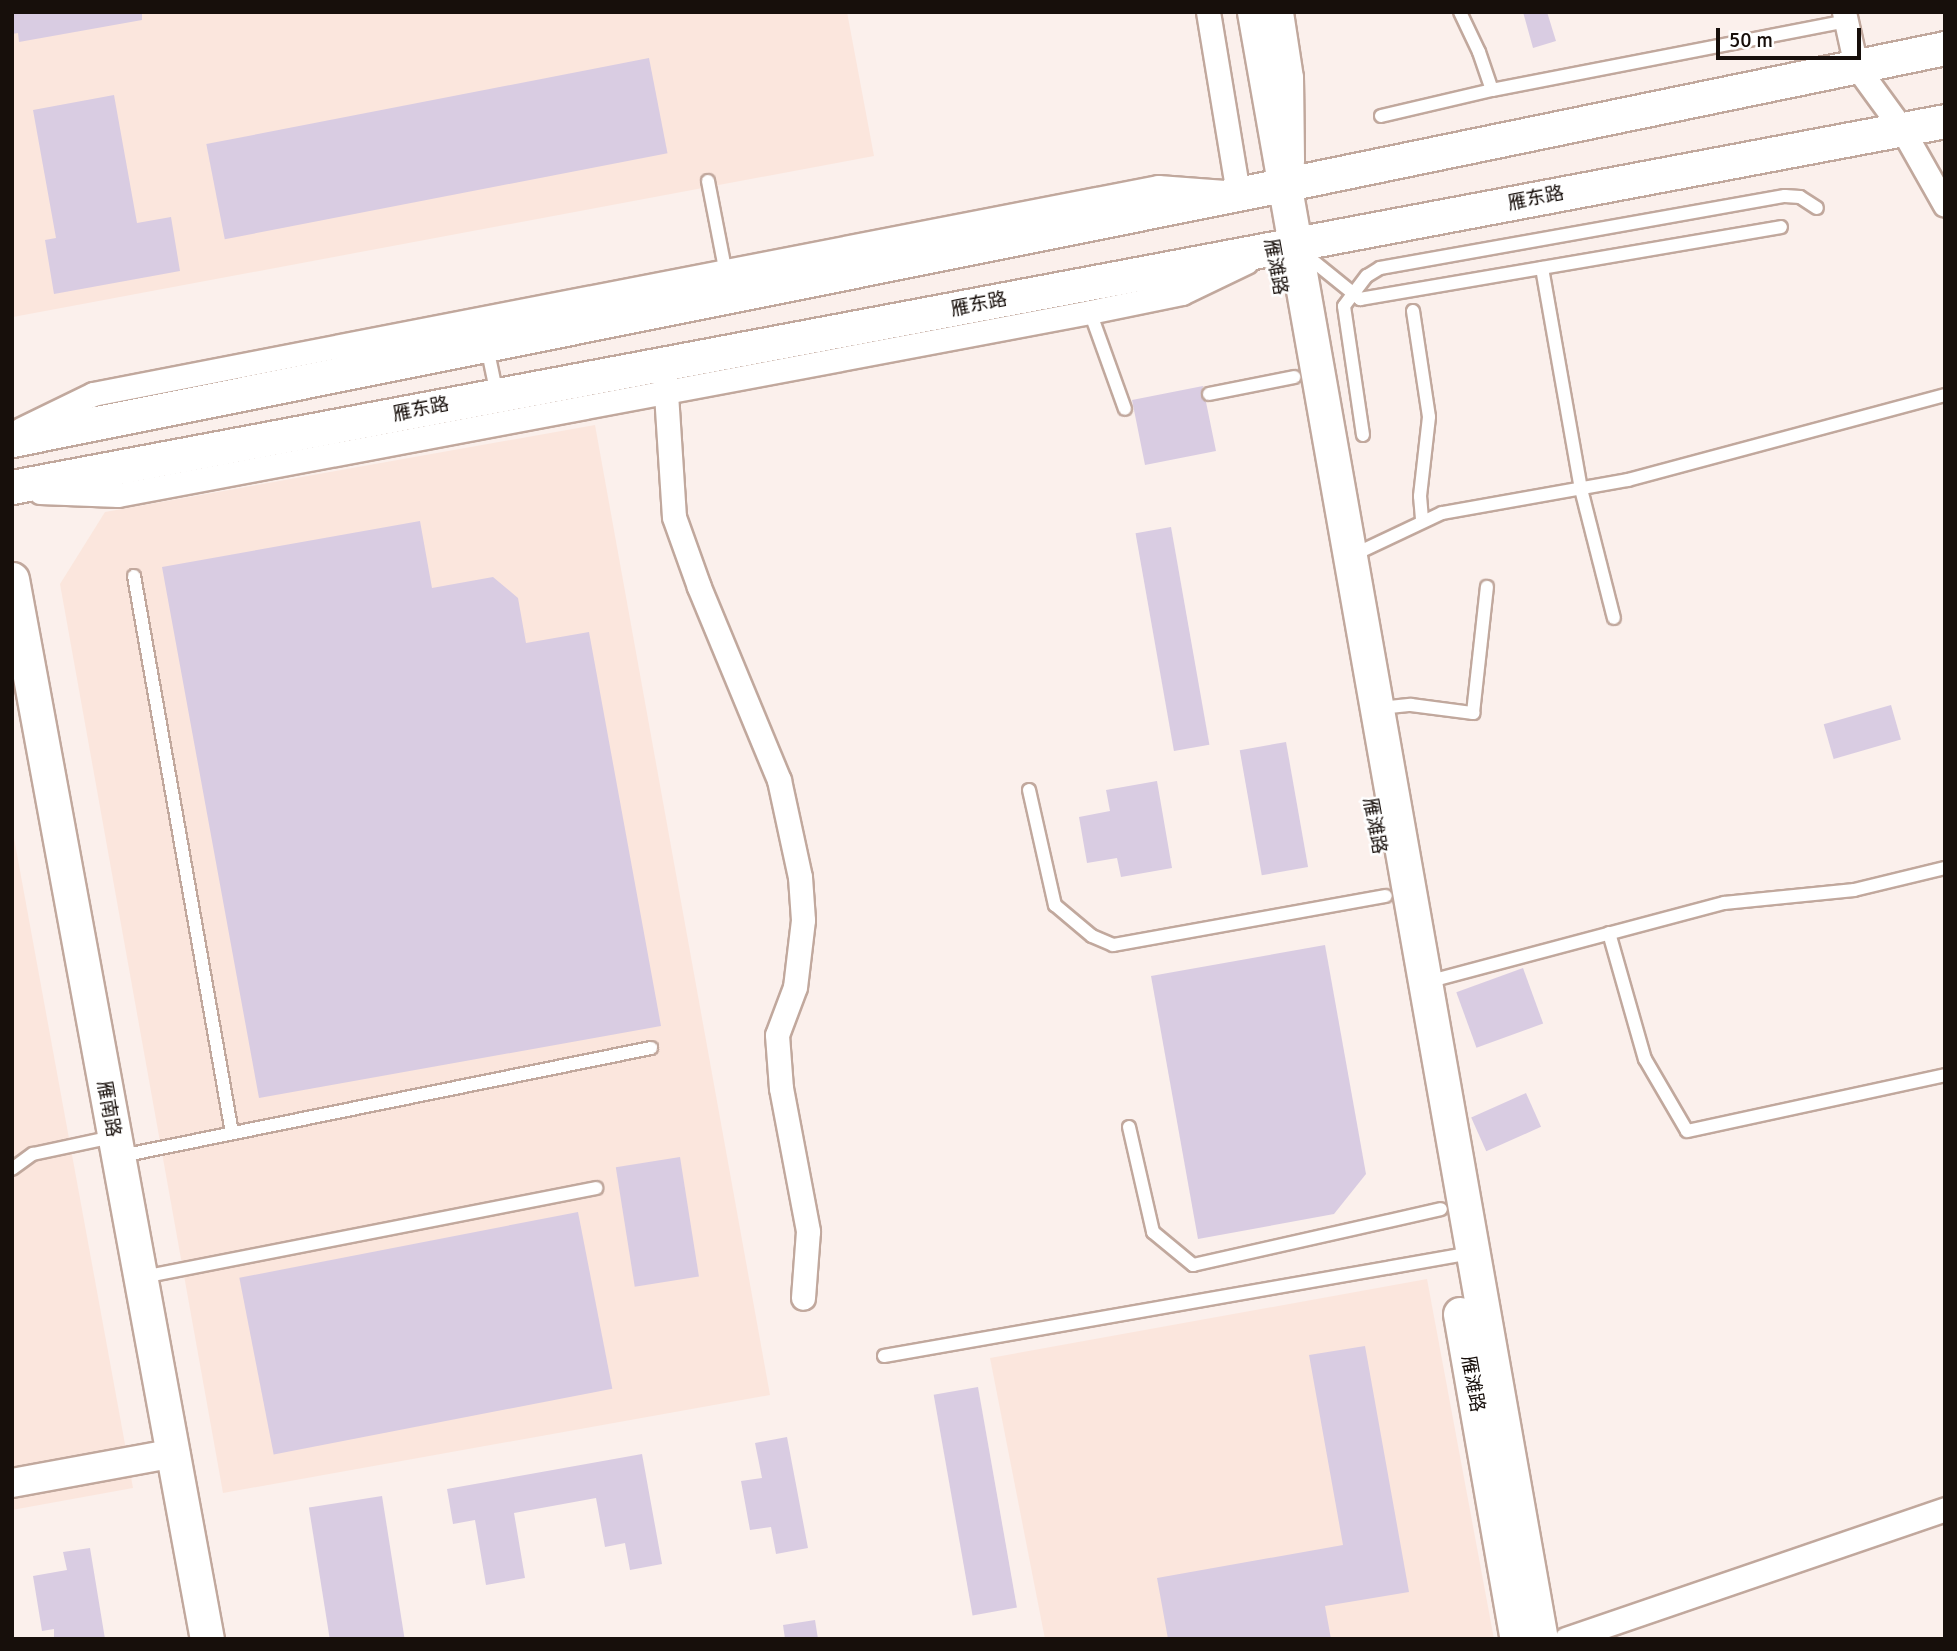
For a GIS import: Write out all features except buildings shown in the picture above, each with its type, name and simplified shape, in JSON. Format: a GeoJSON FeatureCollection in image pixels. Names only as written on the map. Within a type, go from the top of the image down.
{"type":"FeatureCollection","features":[{"type":"Feature","properties":{"kind":"main road","name":"雁滩路"},"geometry":{"type":"LineString","coordinates":[[1230,12],[1349,556],[1376,709],[1424,982],[1517,1639]]}},
{"type":"Feature","properties":{"kind":"main road","name":"雁滩路"},"geometry":{"type":"LineString","coordinates":[[1254,12],[1268,187]]}},
{"type":"Feature","properties":{"kind":"main road"},"geometry":{"type":"LineString","coordinates":[[12,440],[486,344],[728,283],[1268,187],[1945,48]]}},
{"type":"Feature","properties":{"kind":"main road","name":"雁东路"},"geometry":{"type":"LineString","coordinates":[[12,489],[500,409],[1085,299],[1282,247],[1945,121]]}},
{"type":"Feature","properties":{"kind":"main road","name":"雁滩路"},"geometry":{"type":"LineString","coordinates":[[1282,247],[1294,377],[1441,1209],[1461,1255],[1541,1639]]}},
{"type":"Feature","properties":{"kind":"main road","name":"雁南路"},"geometry":{"type":"LineString","coordinates":[[12,579],[139,1278],[175,1453],[207,1639]]}},
{"type":"Feature","properties":{"kind":"street","name":"雁滩路"},"geometry":{"type":"LineString","coordinates":[[1208,12],[1268,187]]}},
{"type":"Feature","properties":{"kind":"street","name":"雁滩路"},"geometry":{"type":"LineString","coordinates":[[1268,187],[1291,78],[1281,12]]}},
{"type":"Feature","properties":{"kind":"street"},"geometry":{"type":"LineString","coordinates":[[1845,16],[1856,66],[1902,129],[1945,205]]}},
{"type":"Feature","properties":{"kind":"street"},"geometry":{"type":"LineString","coordinates":[[12,433],[93,394],[728,283]]}},
{"type":"Feature","properties":{"kind":"street"},"geometry":{"type":"LineString","coordinates":[[665,378],[674,517],[699,587],[779,780],[800,877],[803,919],[795,988],[778,1035],[781,1088],[808,1231],[803,1298]]}},
{"type":"Feature","properties":{"kind":"street"},"geometry":{"type":"LineString","coordinates":[[12,1483],[175,1453]]}},
{"type":"Feature","properties":{"kind":"street"},"geometry":{"type":"LineString","coordinates":[[1566,1639],[1945,1508]]}},
{"type":"Feature","properties":{"kind":"lane"},"geometry":{"type":"LineString","coordinates":[[1460,12],[1479,52],[1492,90]]}},
{"type":"Feature","properties":{"kind":"lane"},"geometry":{"type":"LineString","coordinates":[[1381,116],[1845,16]]}},
{"type":"Feature","properties":{"kind":"lane"},"geometry":{"type":"LineString","coordinates":[[708,181],[728,283]]}},
{"type":"Feature","properties":{"kind":"lane"},"geometry":{"type":"LineString","coordinates":[[1363,435],[1344,306],[1367,276],[1380,268],[1786,196],[1800,197],[1817,208]]}},
{"type":"Feature","properties":{"kind":"lane"},"geometry":{"type":"LineString","coordinates":[[1282,247],[1360,299],[1781,227]]}},
{"type":"Feature","properties":{"kind":"lane"},"geometry":{"type":"LineString","coordinates":[[1542,268],[1581,489],[1614,618]]}},
{"type":"Feature","properties":{"kind":"lane"},"geometry":{"type":"LineString","coordinates":[[1085,299],[1125,409]]}},
{"type":"Feature","properties":{"kind":"lane"},"geometry":{"type":"LineString","coordinates":[[1413,311],[1429,417],[1420,496],[1422,521]]}},
{"type":"Feature","properties":{"kind":"lane"},"geometry":{"type":"LineString","coordinates":[[486,344],[500,409]]}},
{"type":"Feature","properties":{"kind":"lane"},"geometry":{"type":"LineString","coordinates":[[1209,394],[1294,377]]}},
{"type":"Feature","properties":{"kind":"lane"},"geometry":{"type":"LineString","coordinates":[[1349,556],[1442,513],[1628,480],[1945,395]]}},
{"type":"Feature","properties":{"kind":"lane"},"geometry":{"type":"LineString","coordinates":[[134,576],[232,1133]]}},
{"type":"Feature","properties":{"kind":"lane"},"geometry":{"type":"LineString","coordinates":[[1376,709],[1411,705],[1474,713],[1488,587]]}},
{"type":"Feature","properties":{"kind":"lane"},"geometry":{"type":"LineString","coordinates":[[1029,790],[1055,905],[1092,936],[1113,945],[1386,896]]}},
{"type":"Feature","properties":{"kind":"lane"},"geometry":{"type":"LineString","coordinates":[[1424,982],[1724,903],[1854,890],[1945,868]]}},
{"type":"Feature","properties":{"kind":"lane"},"geometry":{"type":"LineString","coordinates":[[1609,933],[1645,1059],[1687,1131],[1945,1075]]}},
{"type":"Feature","properties":{"kind":"lane"},"geometry":{"type":"LineString","coordinates":[[12,1169],[33,1154],[232,1133],[651,1048]]}},
{"type":"Feature","properties":{"kind":"lane"},"geometry":{"type":"LineString","coordinates":[[1129,1127],[1153,1232],[1193,1265],[1441,1209]]}},
{"type":"Feature","properties":{"kind":"lane"},"geometry":{"type":"LineString","coordinates":[[139,1278],[596,1188]]}},
{"type":"Feature","properties":{"kind":"lane"},"geometry":{"type":"LineString","coordinates":[[884,1356],[1461,1255]]}},
{"type":"Feature","properties":{"kind":"shaded area"},"geometry":{"type":"Polygon","coordinates":[[[12,12],[847,12],[874,156],[13,317],[12,12]]]}},
{"type":"Feature","properties":{"kind":"shaded area"},"geometry":{"type":"Polygon","coordinates":[[[595,425],[770,1395],[223,1493],[60,584],[105,512],[595,425]]]}},
{"type":"Feature","properties":{"kind":"shaded area"},"geometry":{"type":"Polygon","coordinates":[[[12,827],[133,1488],[12,1510],[12,827]]]}},
{"type":"Feature","properties":{"kind":"shaded area"},"geometry":{"type":"Polygon","coordinates":[[[1427,1279],[1494,1639],[1045,1639],[990,1358],[1427,1279]]]}}]}
